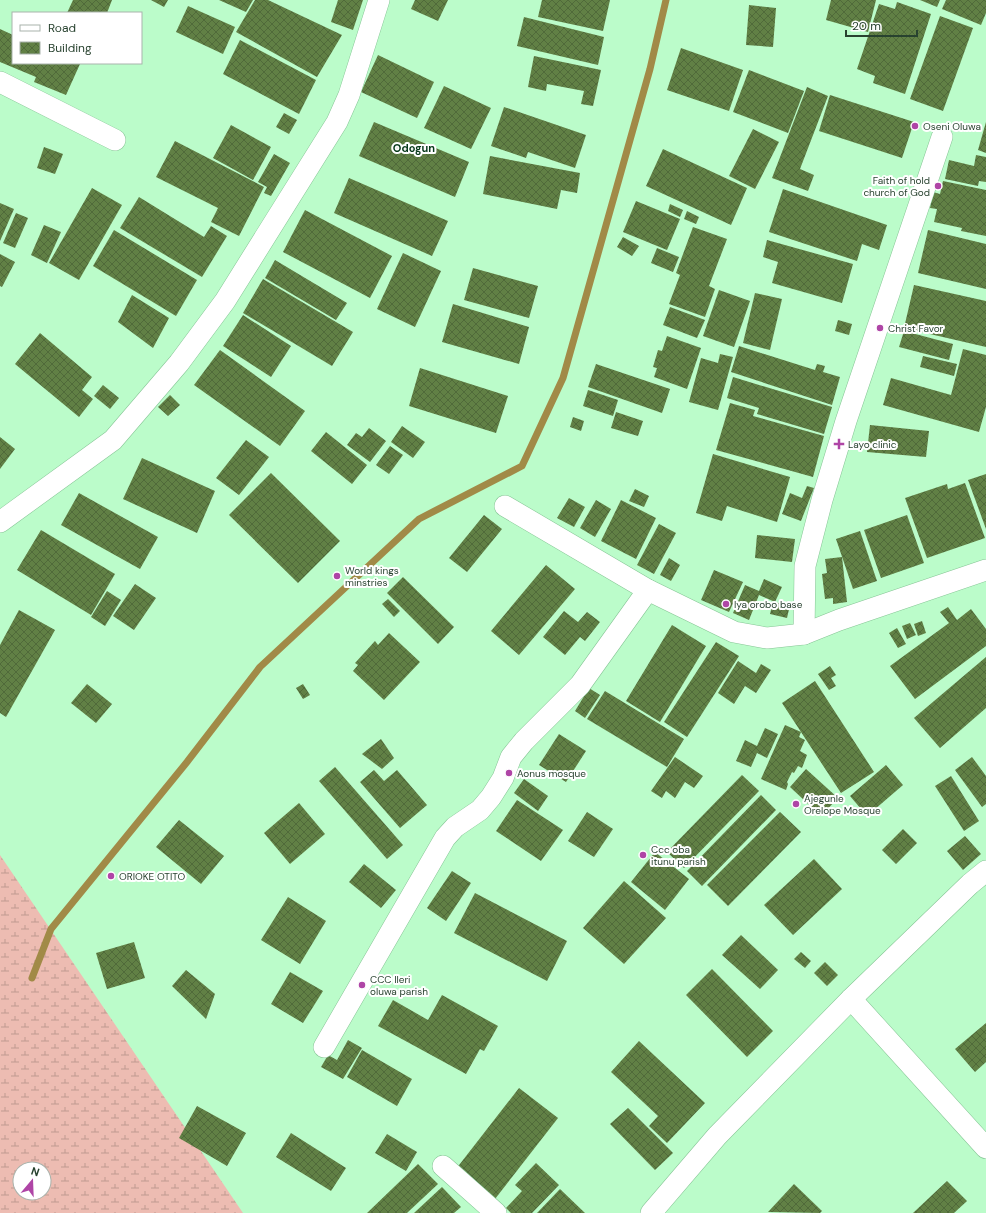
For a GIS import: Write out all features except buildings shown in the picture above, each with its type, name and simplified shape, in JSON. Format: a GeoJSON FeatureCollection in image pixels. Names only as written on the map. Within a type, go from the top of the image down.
{"type":"FeatureCollection","features":[{"type":"Feature","properties":{"kind":"street"},"geometry":{"type":"LineString","coordinates":[[0,522],[113,440],[179,363],[225,301],[337,122],[349,94],[378,0]]}},
{"type":"Feature","properties":{"kind":"street"},"geometry":{"type":"LineString","coordinates":[[0,82],[115,140]]}},
{"type":"Feature","properties":{"kind":"street"},"geometry":{"type":"LineString","coordinates":[[804,634],[805,566],[822,500],[844,427],[942,137]]}},
{"type":"Feature","properties":{"kind":"street"},"geometry":{"type":"LineString","coordinates":[[505,506],[648,590],[734,632],[767,638],[804,634],[839,620],[985,573]]}},
{"type":"Feature","properties":{"kind":"street"},"geometry":{"type":"LineString","coordinates":[[324,1047],[445,838],[455,827],[480,810],[491,797],[503,778],[511,757],[524,740],[580,685],[648,590]]}},
{"type":"Feature","properties":{"kind":"street"},"geometry":{"type":"LineString","coordinates":[[651,1213],[717,1136],[851,999],[970,884],[986,871]]}},
{"type":"Feature","properties":{"kind":"street"},"geometry":{"type":"LineString","coordinates":[[851,999],[986,1148]]}},
{"type":"Feature","properties":{"kind":"street"},"geometry":{"type":"LineString","coordinates":[[443,1166],[496,1213]]}},
{"type":"Feature","properties":{"kind":"green space"},"geometry":{"type":"Polygon","coordinates":[[[0,855],[243,1213],[0,1213],[0,855]]]}},
{"type":"Feature","properties":{"kind":"waterway"},"geometry":{"type":"LineString","coordinates":[[32,978],[51,929],[187,762],[260,667],[419,519],[522,466],[563,378],[650,69],[666,0]]}},
{"type":"Feature","properties":{"kind":"place","name":"Oseni Oluwa"},"geometry":{"type":"Point","coordinates":[915,126]}},
{"type":"Feature","properties":{"kind":"place","name":"Faith of hold church of God"},"geometry":{"type":"Point","coordinates":[938,186]}},
{"type":"Feature","properties":{"kind":"place","name":"Christ Favor"},"geometry":{"type":"Point","coordinates":[880,328]}},
{"type":"Feature","properties":{"kind":"place","name":"Layo clinic"},"geometry":{"type":"Point","coordinates":[839,444]}},
{"type":"Feature","properties":{"kind":"place","name":"World kings minstries"},"geometry":{"type":"Point","coordinates":[337,576]}},
{"type":"Feature","properties":{"kind":"place","name":"Iya orobo base"},"geometry":{"type":"Point","coordinates":[726,604]}},
{"type":"Feature","properties":{"kind":"place","name":"Aonus mosque"},"geometry":{"type":"Point","coordinates":[509,773]}},
{"type":"Feature","properties":{"kind":"place","name":"Ajegunle Orelope Mosque"},"geometry":{"type":"Point","coordinates":[796,804]}},
{"type":"Feature","properties":{"kind":"place","name":"Ccc oba itunu parish"},"geometry":{"type":"Point","coordinates":[643,855]}},
{"type":"Feature","properties":{"kind":"place","name":"ORIOKE OTITO"},"geometry":{"type":"Point","coordinates":[111,876]}},
{"type":"Feature","properties":{"kind":"place","name":"CCC Ileri oluwa parish"},"geometry":{"type":"Point","coordinates":[362,985]}},
{"type":"Feature","properties":{"kind":"district","name":"Odogun"},"geometry":{"type":"Point","coordinates":[414,148]}}]}
